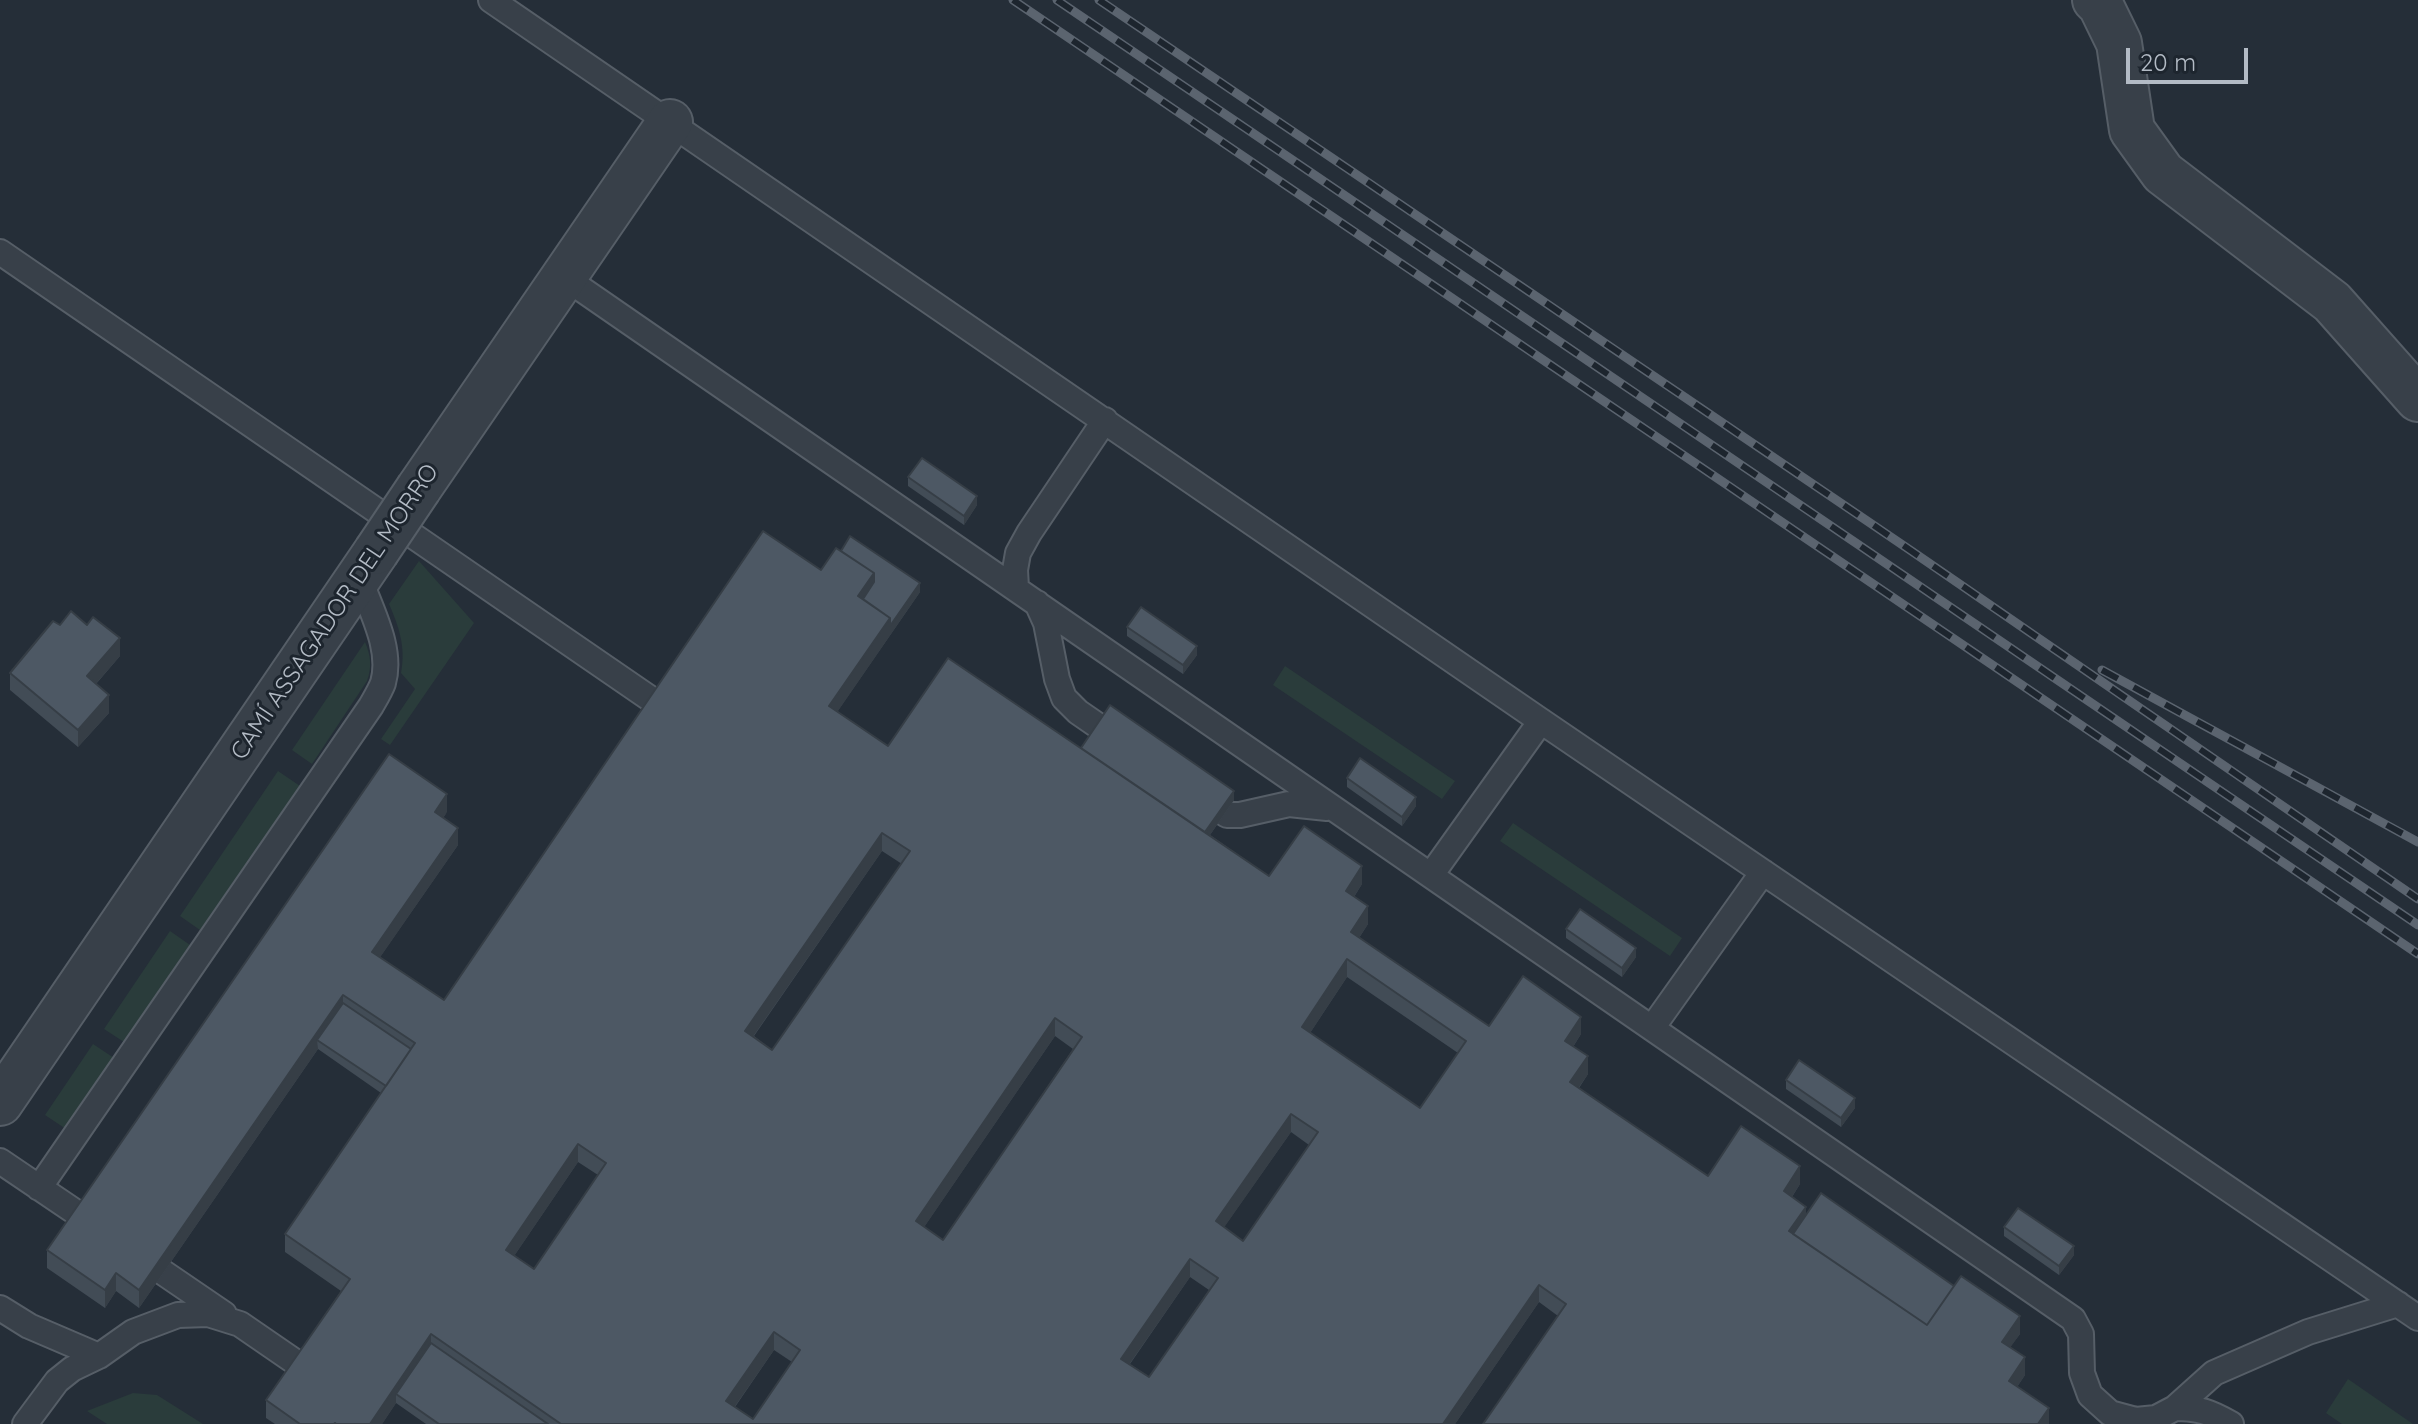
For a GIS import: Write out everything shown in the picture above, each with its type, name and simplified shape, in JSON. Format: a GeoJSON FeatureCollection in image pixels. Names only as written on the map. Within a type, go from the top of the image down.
{"type":"FeatureCollection","features":[{"type":"Feature","properties":{"kind":"street"},"geometry":{"type":"LineString","coordinates":[[2095,0],[2100,4],[2119,43],[2132,130],[2163,173],[2332,302],[2418,399]]}},
{"type":"Feature","properties":{"kind":"street","name":"CAMÍ ASSAGADOR DEL MORRO"},"geometry":{"type":"LineString","coordinates":[[0,1103],[670,122]]}},
{"type":"Feature","properties":{"kind":"lane"},"geometry":{"type":"LineString","coordinates":[[491,0],[1541,721],[2408,1311]]}},
{"type":"Feature","properties":{"kind":"lane"},"geometry":{"type":"LineString","coordinates":[[0,252],[658,704]]}},
{"type":"Feature","properties":{"kind":"lane"},"geometry":{"type":"LineString","coordinates":[[564,277],[2073,1319],[2081,1334],[2082,1373],[2090,1395],[2106,1418],[2156,1418],[2175,1408],[2214,1373],[2308,1332],[2408,1311]]}},
{"type":"Feature","properties":{"kind":"lane"},"geometry":{"type":"LineString","coordinates":[[1016,588],[1018,553],[1105,420]]}},
{"type":"Feature","properties":{"kind":"lane"},"geometry":{"type":"LineString","coordinates":[[39,1188],[371,706],[383,684],[386,663],[367,564]]}},
{"type":"Feature","properties":{"kind":"lane"},"geometry":{"type":"LineString","coordinates":[[1037,603],[1046,623],[1064,698],[1078,712],[1141,756]]}},
{"type":"Feature","properties":{"kind":"lane"},"geometry":{"type":"LineString","coordinates":[[1431,875],[1541,721]]}},
{"type":"Feature","properties":{"kind":"lane"},"geometry":{"type":"LineString","coordinates":[[1178,781],[1227,815],[1289,804],[1335,810]]}},
{"type":"Feature","properties":{"kind":"lane"},"geometry":{"type":"LineString","coordinates":[[1652,1028],[1763,872]]}},
{"type":"Feature","properties":{"kind":"lane"},"geometry":{"type":"LineString","coordinates":[[0,1161],[337,1391]]}},
{"type":"Feature","properties":{"kind":"lane"},"geometry":{"type":"LineString","coordinates":[[0,1308],[29,1326],[99,1356]]}},
{"type":"Feature","properties":{"kind":"lane"},"geometry":{"type":"LineString","coordinates":[[25,1424],[57,1381],[133,1332],[178,1315],[208,1314],[240,1324]]}},
{"type":"Feature","properties":{"kind":"lane"},"geometry":{"type":"LineString","coordinates":[[2175,1408],[2194,1408],[2214,1414],[2231,1424]]}},
{"type":"Feature","properties":{"kind":"shaded area"},"geometry":{"type":"Polygon","coordinates":[[[419,561],[474,623],[390,745],[381,739],[415,689],[401,673],[401,637],[389,604],[419,561]]]}},
{"type":"Feature","properties":{"kind":"shaded area"},"geometry":{"type":"Polygon","coordinates":[[[365,642],[370,662],[367,681],[312,764],[292,750],[365,642]]]}},
{"type":"Feature","properties":{"kind":"shaded area"},"geometry":{"type":"Polygon","coordinates":[[[1285,666],[1455,781],[1442,799],[1273,685],[1285,666]]]}},
{"type":"Feature","properties":{"kind":"shaded area"},"geometry":{"type":"Polygon","coordinates":[[[278,771],[300,786],[200,930],[180,916],[278,771]]]}},
{"type":"Feature","properties":{"kind":"shaded area"},"geometry":{"type":"Polygon","coordinates":[[[1513,823],[1682,938],[1670,956],[1500,841],[1513,823]]]}},
{"type":"Feature","properties":{"kind":"shaded area"},"geometry":{"type":"Polygon","coordinates":[[[170,931],[190,945],[124,1042],[104,1029],[170,931]]]}},
{"type":"Feature","properties":{"kind":"shaded area"},"geometry":{"type":"Polygon","coordinates":[[[93,1044],[114,1058],[66,1129],[45,1115],[93,1044]]]}},
{"type":"Feature","properties":{"kind":"shaded area"},"geometry":{"type":"Polygon","coordinates":[[[2348,1379],[2413,1424],[2342,1424],[2326,1413],[2348,1379]]]}},
{"type":"Feature","properties":{"kind":"shaded area"},"geometry":{"type":"Polygon","coordinates":[[[133,1393],[157,1395],[203,1424],[107,1424],[87,1411],[133,1393]]]}},
{"type":"Feature","properties":{"kind":"building"},"geometry":{"type":"Polygon","coordinates":[[[922,458],[977,496],[964,516],[908,477],[922,458]]]}},
{"type":"Feature","properties":{"kind":"building"},"geometry":{"type":"Polygon","coordinates":[[[763,531],[821,570],[836,548],[874,573],[858,596],[890,618],[829,706],[888,746],[948,658],[1269,876],[1304,826],[1362,866],[1346,891],[1368,906],[1351,932],[1489,1026],[1523,976],[1581,1017],[1565,1041],[1588,1056],[1570,1082],[1708,1176],[1741,1126],[1800,1166],[1784,1191],[1806,1207],[1789,1231],[1927,1325],[1961,1276],[2020,1316],[2002,1342],[2025,1357],[2009,1381],[2049,1408],[2038,1424],[1483,1424],[1566,1304],[1539,1285],[1443,1424],[561,1424],[431,1334],[370,1424],[300,1424],[266,1400],[350,1279],[285,1234],[415,1043],[343,995],[139,1290],[116,1273],[105,1290],[47,1250],[389,754],[447,794],[435,812],[458,828],[372,952],[444,1000],[763,531]],[[882,833],[745,1031],[772,1050],[910,851],[882,833]],[[1347,959],[1302,1027],[1420,1108],[1466,1041],[1347,959]],[[1055,1018],[916,1221],[943,1240],[1082,1037],[1055,1018]],[[1291,1114],[1216,1221],[1243,1241],[1318,1132],[1291,1114]],[[578,1144],[506,1250],[534,1269],[606,1163],[578,1144]],[[1190,1259],[1121,1359],[1149,1377],[1218,1278],[1190,1259]],[[774,1332],[726,1401],[753,1419],[800,1350],[774,1332]]]}},
{"type":"Feature","properties":{"kind":"building"},"geometry":{"type":"Polygon","coordinates":[[[850,536],[920,583],[890,626],[890,618],[863,599],[874,582],[874,573],[841,551],[850,536]]]}},
{"type":"Feature","properties":{"kind":"building"},"geometry":{"type":"Polygon","coordinates":[[[1141,607],[1197,646],[1183,665],[1127,627],[1141,607]]]}},
{"type":"Feature","properties":{"kind":"building"},"geometry":{"type":"Polygon","coordinates":[[[71,611],[87,625],[93,617],[120,638],[87,676],[109,695],[78,730],[10,673],[53,621],[60,625],[71,611]]]}},
{"type":"Feature","properties":{"kind":"building"},"geometry":{"type":"Polygon","coordinates":[[[1110,705],[1234,791],[1205,832],[1081,748],[1110,705]]]}},
{"type":"Feature","properties":{"kind":"building"},"geometry":{"type":"Polygon","coordinates":[[[1360,758],[1416,797],[1402,817],[1347,778],[1360,758]]]}},
{"type":"Feature","properties":{"kind":"building"},"geometry":{"type":"Polygon","coordinates":[[[1580,909],[1636,948],[1622,968],[1566,929],[1580,909]]]}},
{"type":"Feature","properties":{"kind":"building"},"geometry":{"type":"Polygon","coordinates":[[[343,1003],[411,1049],[386,1086],[317,1040],[343,1003]]]}},
{"type":"Feature","properties":{"kind":"building"},"geometry":{"type":"Polygon","coordinates":[[[1799,1060],[1855,1098],[1841,1118],[1786,1080],[1799,1060]]]}},
{"type":"Feature","properties":{"kind":"building"},"geometry":{"type":"Polygon","coordinates":[[[1821,1193],[1954,1286],[1927,1325],[1793,1234],[1821,1193]]]}},
{"type":"Feature","properties":{"kind":"building"},"geometry":{"type":"Polygon","coordinates":[[[2018,1208],[2074,1246],[2059,1266],[2004,1227],[2018,1208]]]}},
{"type":"Feature","properties":{"kind":"building"},"geometry":{"type":"Polygon","coordinates":[[[431,1343],[548,1424],[439,1424],[396,1394],[431,1343]]]}},
{"type":"Feature","properties":{"kind":"railway"},"geometry":{"type":"LineString","coordinates":[[1013,0],[2418,954]]}},
{"type":"Feature","properties":{"kind":"railway"},"geometry":{"type":"LineString","coordinates":[[1057,0],[2418,925]]}},
{"type":"Feature","properties":{"kind":"railway"},"geometry":{"type":"LineString","coordinates":[[1099,0],[2418,899]]}},
{"type":"Feature","properties":{"kind":"railway"},"geometry":{"type":"LineString","coordinates":[[2102,670],[2418,842]]}}]}
